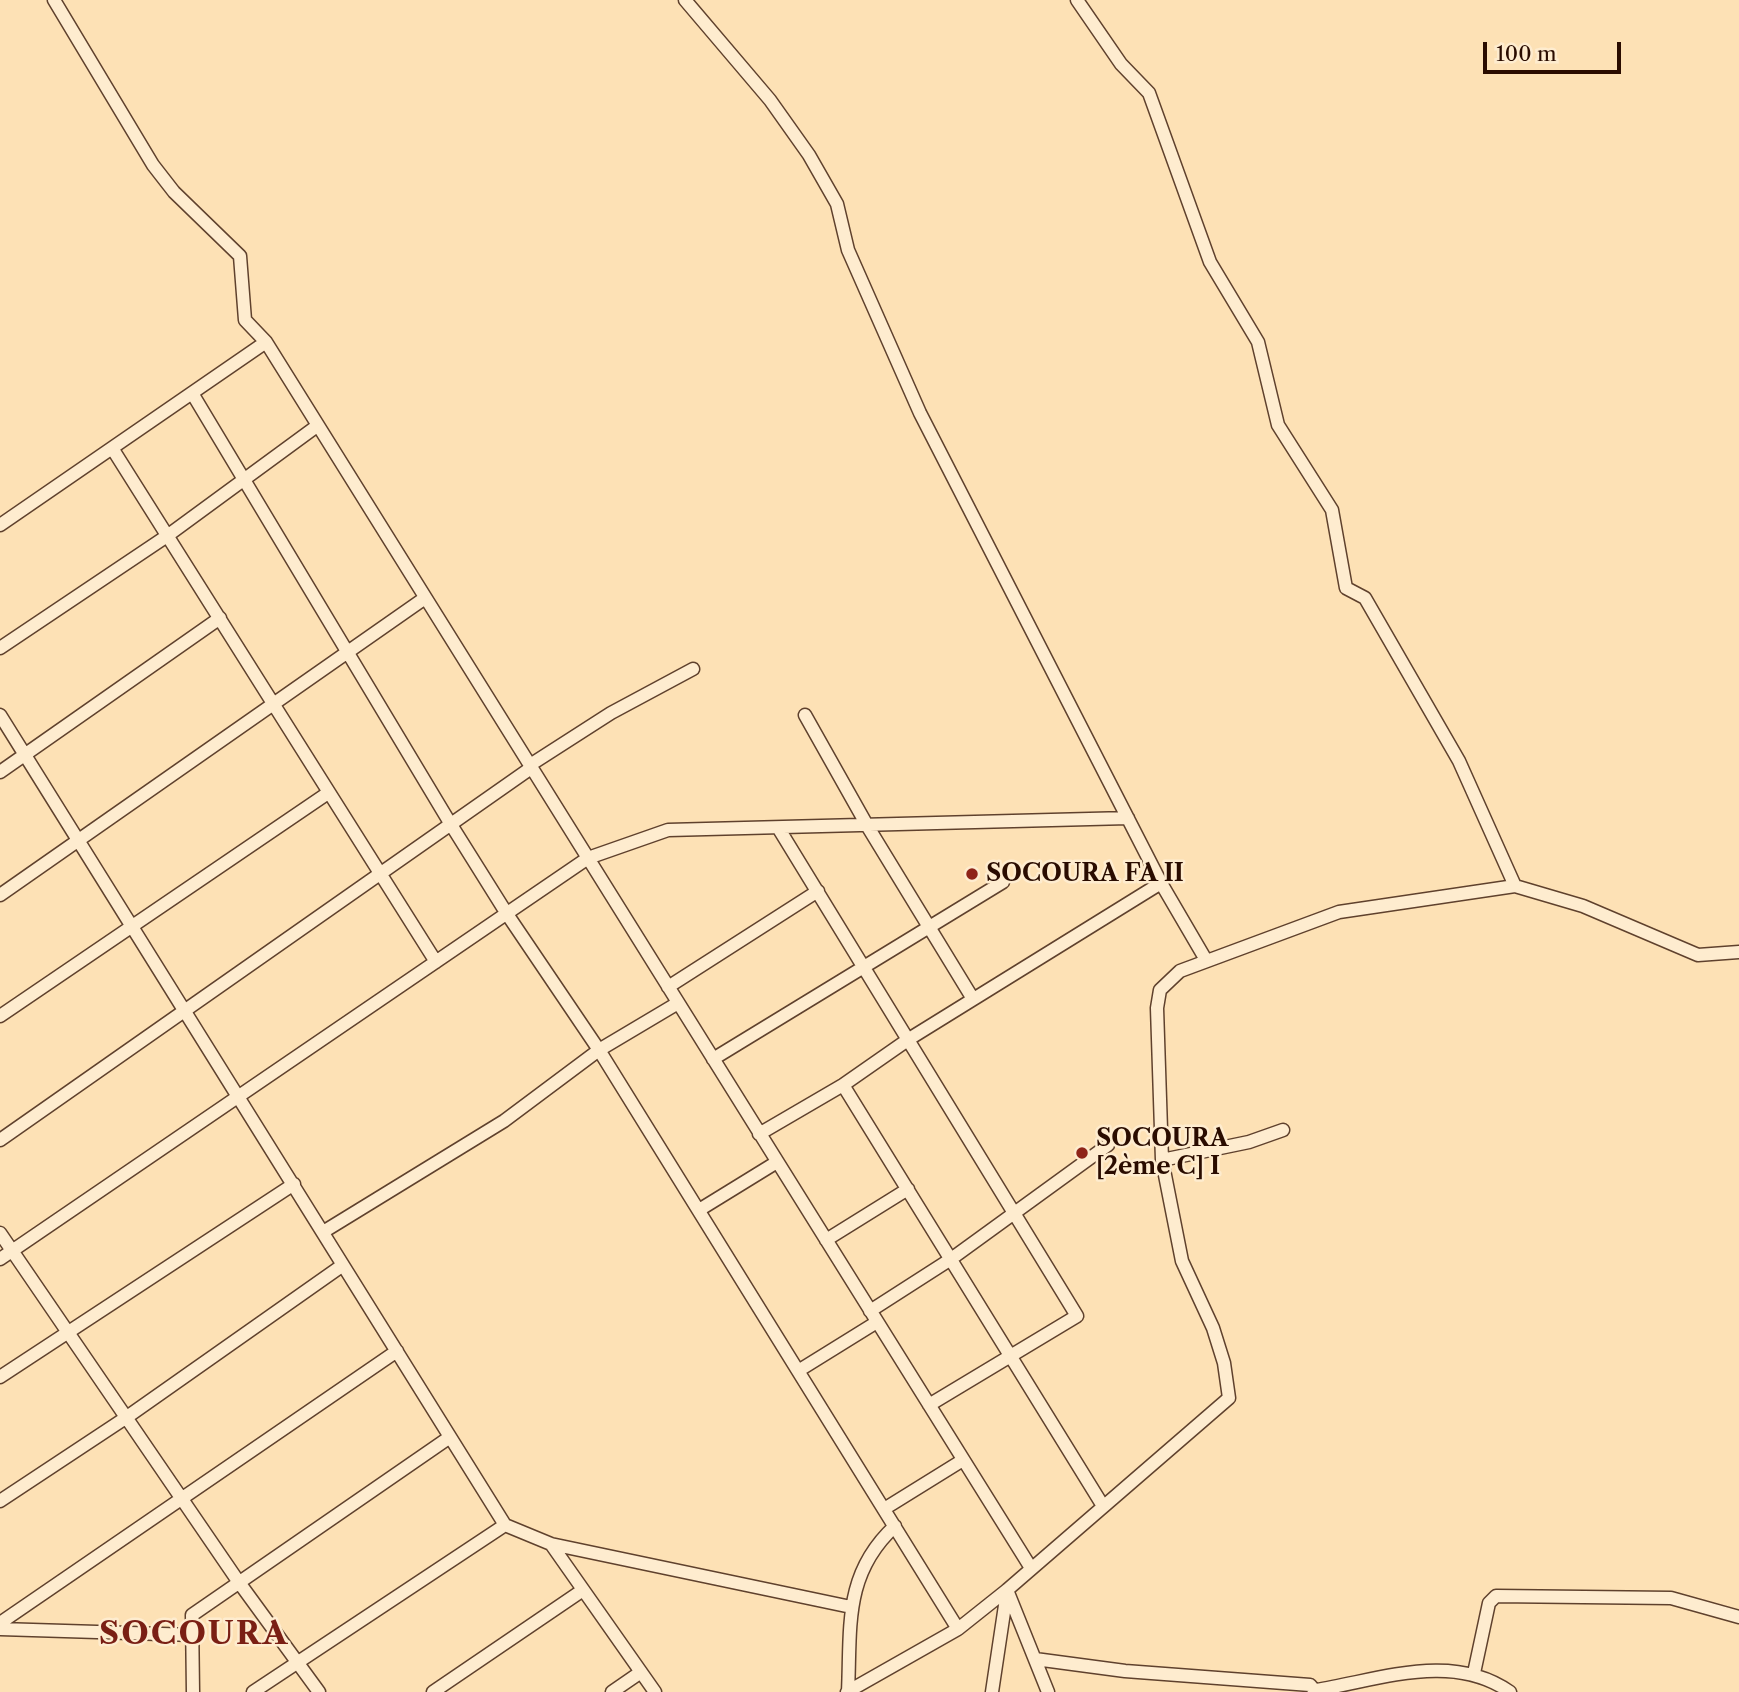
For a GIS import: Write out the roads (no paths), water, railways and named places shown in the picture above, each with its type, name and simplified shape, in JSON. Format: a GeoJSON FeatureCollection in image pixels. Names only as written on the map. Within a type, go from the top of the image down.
{"type":"FeatureCollection","features":[{"type":"Feature","properties":{"kind":"street"},"geometry":{"type":"LineString","coordinates":[[54,0],[153,165],[174,192],[240,256],[245,320],[266,342],[1031,1568]]}},
{"type":"Feature","properties":{"kind":"street"},"geometry":{"type":"LineString","coordinates":[[685,0],[769,100],[809,155],[836,204],[848,250],[920,413],[1161,883],[1206,960]]}},
{"type":"Feature","properties":{"kind":"street"},"geometry":{"type":"LineString","coordinates":[[1077,0],[1121,64],[1149,93],[1210,262],[1258,342],[1278,425],[1332,510],[1346,588],[1365,598],[1452,750],[1496,838],[1515,886]]}},
{"type":"Feature","properties":{"kind":"street"},"geometry":{"type":"LineString","coordinates":[[0,525],[266,342]]}},
{"type":"Feature","properties":{"kind":"street"},"geometry":{"type":"LineString","coordinates":[[192,393],[450,823],[507,914],[599,1050],[958,1629]]}},
{"type":"Feature","properties":{"kind":"street"},"geometry":{"type":"LineString","coordinates":[[0,648],[167,536],[317,426]]}},
{"type":"Feature","properties":{"kind":"street"},"geometry":{"type":"LineString","coordinates":[[112,448],[436,962]]}},
{"type":"Feature","properties":{"kind":"street"},"geometry":{"type":"LineString","coordinates":[[0,895],[425,598]]}},
{"type":"Feature","properties":{"kind":"street"},"geometry":{"type":"LineString","coordinates":[[0,772],[220,618]]}},
{"type":"Feature","properties":{"kind":"street"},"geometry":{"type":"LineString","coordinates":[[0,1140],[530,766],[611,713],[693,669]]}},
{"type":"Feature","properties":{"kind":"street"},"geometry":{"type":"LineString","coordinates":[[0,715],[295,1184],[505,1525],[551,1544],[852,1607]]}},
{"type":"Feature","properties":{"kind":"street"},"geometry":{"type":"LineString","coordinates":[[805,715],[868,827],[931,926],[973,999]]}},
{"type":"Feature","properties":{"kind":"street"},"geometry":{"type":"LineString","coordinates":[[0,1016],[328,793]]}},
{"type":"Feature","properties":{"kind":"street"},"geometry":{"type":"LineString","coordinates":[[0,1259],[589,858],[668,830],[868,827],[1128,818]]}},
{"type":"Feature","properties":{"kind":"street"},"geometry":{"type":"LineString","coordinates":[[779,829],[866,966],[1077,1316],[929,1405]]}},
{"type":"Feature","properties":{"kind":"street"},"geometry":{"type":"LineString","coordinates":[[713,1059],[1003,882]]}},
{"type":"Feature","properties":{"kind":"street"},"geometry":{"type":"LineString","coordinates":[[760,1134],[843,1085],[909,1039],[1161,883]]}},
{"type":"Feature","properties":{"kind":"street"},"geometry":{"type":"LineString","coordinates":[[848,1692],[958,1629],[1226,1403],[1231,1392],[1213,1328],[1182,1261],[1162,1160],[1157,1008],[1160,990],[1180,971],[1351,909],[1515,886],[1583,906],[1698,955],[1739,952]]}},
{"type":"Feature","properties":{"kind":"street"},"geometry":{"type":"LineString","coordinates":[[668,986],[818,891]]}},
{"type":"Feature","properties":{"kind":"street"},"geometry":{"type":"LineString","coordinates":[[323,1232],[504,1121],[599,1050],[678,1003]]}},
{"type":"Feature","properties":{"kind":"street"},"geometry":{"type":"LineString","coordinates":[[843,1085],[1103,1506]]}},
{"type":"Feature","properties":{"kind":"street"},"geometry":{"type":"LineString","coordinates":[[1162,1160],[1249,1142],[1283,1129]]}},
{"type":"Feature","properties":{"kind":"street"},"geometry":{"type":"LineString","coordinates":[[798,1371],[1108,1145]]}},
{"type":"Feature","properties":{"kind":"street"},"geometry":{"type":"LineString","coordinates":[[699,1210],[777,1161]]}},
{"type":"Feature","properties":{"kind":"street"},"geometry":{"type":"LineString","coordinates":[[0,1377],[68,1330],[295,1184]]}},
{"type":"Feature","properties":{"kind":"street"},"geometry":{"type":"LineString","coordinates":[[825,1240],[908,1189]]}},
{"type":"Feature","properties":{"kind":"street"},"geometry":{"type":"LineString","coordinates":[[0,1233],[181,1499],[318,1692]]}},
{"type":"Feature","properties":{"kind":"street"},"geometry":{"type":"LineString","coordinates":[[0,1501],[127,1417],[343,1265]]}},
{"type":"Feature","properties":{"kind":"street"},"geometry":{"type":"LineString","coordinates":[[0,1623],[397,1351]]}},
{"type":"Feature","properties":{"kind":"street"},"geometry":{"type":"LineString","coordinates":[[193,1692],[192,1615],[450,1437]]}},
{"type":"Feature","properties":{"kind":"street"},"geometry":{"type":"LineString","coordinates":[[884,1509],[963,1460]]}},
{"type":"Feature","properties":{"kind":"street"},"geometry":{"type":"LineString","coordinates":[[253,1692],[505,1525]]}},
{"type":"Feature","properties":{"kind":"street"},"geometry":{"type":"LineString","coordinates":[[848,1692],[852,1607],[863,1565],[895,1526]]}},
{"type":"Feature","properties":{"kind":"street"},"geometry":{"type":"LineString","coordinates":[[551,1544],[655,1692]]}},
{"type":"Feature","properties":{"kind":"street"},"geometry":{"type":"LineString","coordinates":[[433,1692],[583,1590]]}},
{"type":"Feature","properties":{"kind":"street"},"geometry":{"type":"LineString","coordinates":[[1007,1590],[1048,1692]]}},
{"type":"Feature","properties":{"kind":"street"},"geometry":{"type":"LineString","coordinates":[[992,1692],[1007,1590]]}},
{"type":"Feature","properties":{"kind":"street"},"geometry":{"type":"LineString","coordinates":[[1474,1673],[1489,1603],[1496,1596],[1671,1598],[1739,1617]]}},
{"type":"Feature","properties":{"kind":"street"},"geometry":{"type":"LineString","coordinates":[[0,1629],[194,1635]]}},
{"type":"Feature","properties":{"kind":"street"},"geometry":{"type":"LineString","coordinates":[[1035,1659],[1125,1671],[1310,1685],[1316,1691],[1429,1669],[1474,1673],[1510,1692]]}},
{"type":"Feature","properties":{"kind":"street"},"geometry":{"type":"LineString","coordinates":[[612,1692],[641,1672]]}},
{"type":"Feature","properties":{"kind":"place","name":"SOCOURA FA II"},"geometry":{"type":"Point","coordinates":[972,874]}},
{"type":"Feature","properties":{"kind":"place","name":"SOCOURA [2ème C] I"},"geometry":{"type":"Point","coordinates":[1082,1153]}},
{"type":"Feature","properties":{"kind":"district","name":"SOCOURA"},"geometry":{"type":"Point","coordinates":[194,1635]}}]}
